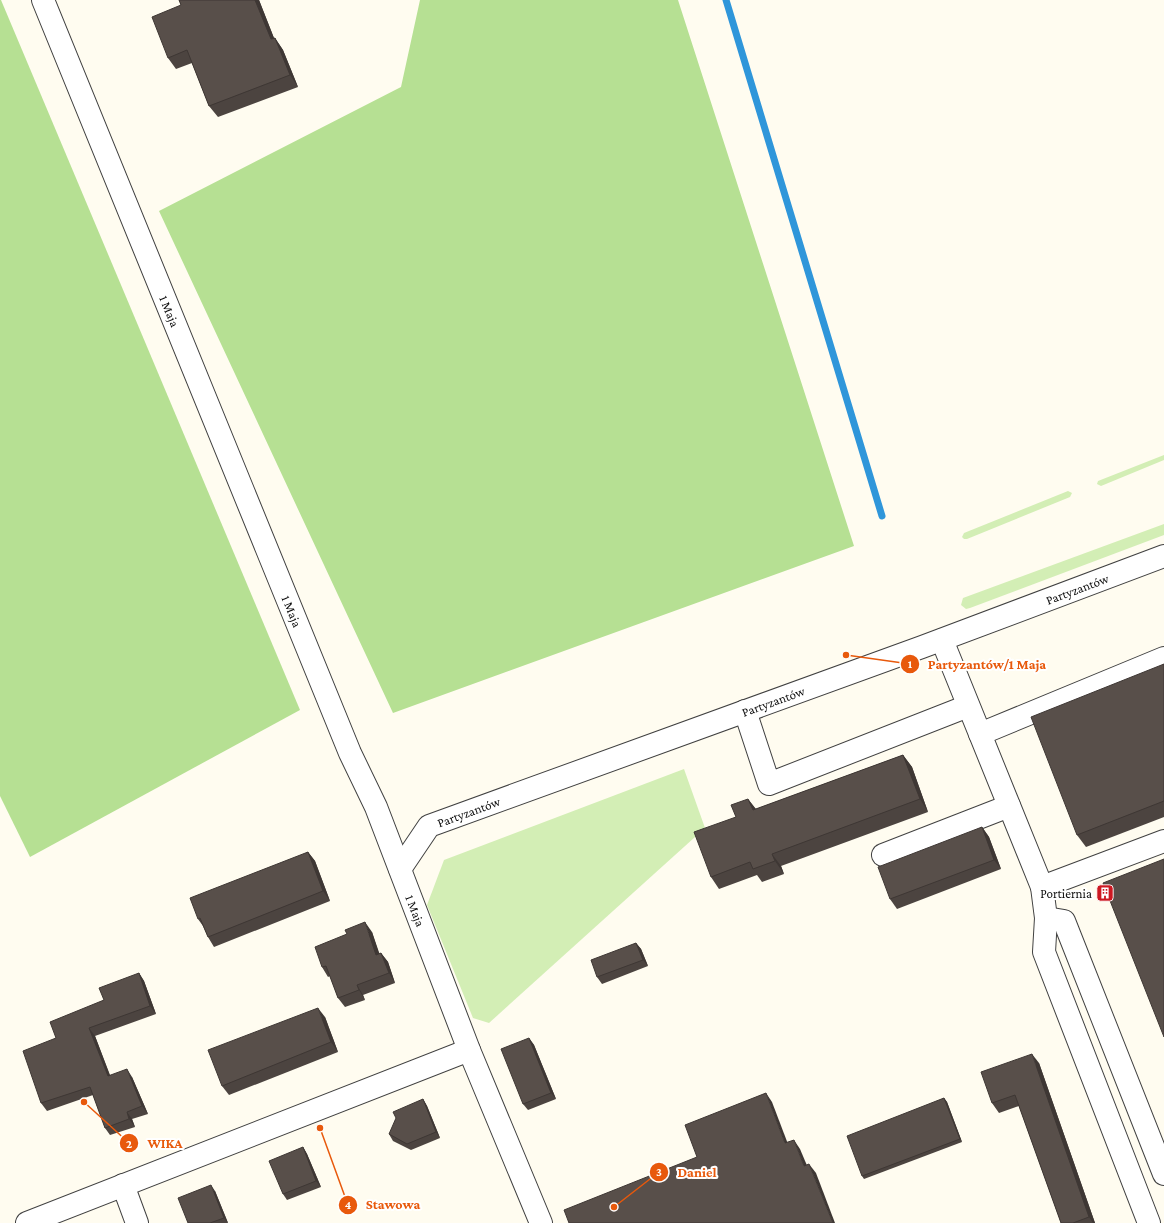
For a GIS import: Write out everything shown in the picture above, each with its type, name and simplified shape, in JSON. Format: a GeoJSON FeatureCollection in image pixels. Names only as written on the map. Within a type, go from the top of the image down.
{"type":"FeatureCollection","features":[{"type":"Feature","properties":{"kind":"street","name":"1 Maja"},"geometry":{"type":"LineString","coordinates":[[43,0],[350,753],[376,807],[469,1050],[541,1223]]}},
{"type":"Feature","properties":{"kind":"street","name":"Partyzantów"},"geometry":{"type":"LineString","coordinates":[[400,869],[429,826],[942,640],[1164,556]]}},
{"type":"Feature","properties":{"kind":"street"},"geometry":{"type":"LineString","coordinates":[[942,640],[1042,887],[1046,918],[1044,952],[1149,1223]]}},
{"type":"Feature","properties":{"kind":"street"},"geometry":{"type":"LineString","coordinates":[[980,734],[1164,658]]}},
{"type":"Feature","properties":{"kind":"street"},"geometry":{"type":"LineString","coordinates":[[745,711],[769,784],[968,706]]}},
{"type":"Feature","properties":{"kind":"street"},"geometry":{"type":"LineString","coordinates":[[883,855],[1009,806]]}},
{"type":"Feature","properties":{"kind":"street"},"geometry":{"type":"LineString","coordinates":[[1042,887],[1164,841]]}},
{"type":"Feature","properties":{"kind":"street"},"geometry":{"type":"LineString","coordinates":[[1046,918],[1064,921],[1164,1174]]}},
{"type":"Feature","properties":{"kind":"street"},"geometry":{"type":"LineString","coordinates":[[27,1223],[469,1050]]}},
{"type":"Feature","properties":{"kind":"street"},"geometry":{"type":"LineString","coordinates":[[123,1185],[137,1223]]}},
{"type":"Feature","properties":{"kind":"green space"},"geometry":{"type":"Polygon","coordinates":[[[0,0],[300,710],[30,857],[0,796],[0,0]]]}},
{"type":"Feature","properties":{"kind":"green space"},"geometry":{"type":"Polygon","coordinates":[[[420,0],[678,0],[854,546],[393,713],[159,211],[401,87],[420,0]]]}},
{"type":"Feature","properties":{"kind":"green space"},"geometry":{"type":"Polygon","coordinates":[[[1164,455],[1164,460],[1101,486],[1097,484],[1098,481],[1164,455]]]}},
{"type":"Feature","properties":{"kind":"green space"},"geometry":{"type":"Polygon","coordinates":[[[1068,491],[1072,493],[1070,497],[967,539],[962,537],[964,533],[1068,491]]]}},
{"type":"Feature","properties":{"kind":"green space"},"geometry":{"type":"Polygon","coordinates":[[[1164,524],[1164,535],[970,608],[966,609],[961,605],[963,598],[1164,524]]]}},
{"type":"Feature","properties":{"kind":"green space"},"geometry":{"type":"Polygon","coordinates":[[[684,769],[705,828],[489,1023],[473,1018],[427,905],[444,860],[684,769]]]}},
{"type":"Feature","properties":{"kind":"building"},"geometry":{"type":"Polygon","coordinates":[[[179,0],[255,0],[271,39],[275,38],[290,75],[209,106],[187,50],[168,58],[152,17],[181,5],[179,0]]]}},
{"type":"Feature","properties":{"kind":"building"},"geometry":{"type":"Polygon","coordinates":[[[1164,664],[1164,801],[1077,835],[1031,717],[1164,664]]]}},
{"type":"Feature","properties":{"kind":"building"},"geometry":{"type":"Polygon","coordinates":[[[903,755],[920,799],[772,854],[775,861],[753,869],[750,862],[711,877],[694,832],[736,817],[731,805],[748,799],[753,810],[903,755]]]}},
{"type":"Feature","properties":{"kind":"building"},"geometry":{"type":"Polygon","coordinates":[[[982,827],[994,860],[890,899],[878,867],[982,827]]]}},
{"type":"Feature","properties":{"kind":"building"},"geometry":{"type":"Polygon","coordinates":[[[308,852],[323,891],[208,937],[200,918],[198,919],[190,898],[308,852]]]}},
{"type":"Feature","properties":{"kind":"building"},"geometry":{"type":"Polygon","coordinates":[[[1164,859],[1164,1037],[1103,883],[1164,859]]]}},
{"type":"Feature","properties":{"kind":"building"},"geometry":{"type":"Polygon","coordinates":[[[365,922],[376,955],[381,953],[389,973],[357,985],[359,990],[338,998],[326,966],[322,967],[315,947],[347,934],[345,930],[365,922]]]}},
{"type":"Feature","properties":{"kind":"building"},"geometry":{"type":"Polygon","coordinates":[[[636,943],[643,960],[597,977],[591,960],[636,943]]]}},
{"type":"Feature","properties":{"kind":"building"},"geometry":{"type":"Polygon","coordinates":[[[139,973],[150,1006],[89,1028],[108,1076],[127,1069],[142,1106],[127,1112],[129,1119],[105,1128],[90,1087],[41,1103],[23,1051],[56,1038],[50,1022],[104,1000],[99,988],[139,973]]]}},
{"type":"Feature","properties":{"kind":"building"},"geometry":{"type":"Polygon","coordinates":[[[318,1008],[331,1042],[222,1086],[208,1050],[318,1008]]]}},
{"type":"Feature","properties":{"kind":"building"},"geometry":{"type":"Polygon","coordinates":[[[529,1038],[551,1093],[523,1104],[501,1049],[529,1038]]]}},
{"type":"Feature","properties":{"kind":"building"},"geometry":{"type":"Polygon","coordinates":[[[1032,1054],[1089,1217],[1073,1223],[1061,1223],[1015,1095],[992,1103],[981,1072],[1032,1054]]]}},
{"type":"Feature","properties":{"kind":"building"},"geometry":{"type":"Polygon","coordinates":[[[766,1093],[785,1143],[794,1140],[804,1166],[809,1164],[833,1223],[569,1223],[564,1210],[697,1157],[685,1125],[766,1093]]]}},
{"type":"Feature","properties":{"kind":"building"},"geometry":{"type":"Polygon","coordinates":[[[944,1098],[960,1139],[862,1176],[847,1136],[944,1098]]]}},
{"type":"Feature","properties":{"kind":"building"},"geometry":{"type":"Polygon","coordinates":[[[423,1099],[436,1132],[407,1144],[389,1134],[396,1118],[393,1112],[423,1099]]]}},
{"type":"Feature","properties":{"kind":"building"},"geometry":{"type":"Polygon","coordinates":[[[303,1147],[316,1181],[283,1194],[269,1161],[303,1147]]]}},
{"type":"Feature","properties":{"kind":"building"},"geometry":{"type":"Polygon","coordinates":[[[211,1185],[224,1218],[210,1223],[188,1223],[178,1198],[211,1185]]]}},
{"type":"Feature","properties":{"kind":"waterway"},"geometry":{"type":"LineString","coordinates":[[726,0],[882,516]]}},
{"type":"Feature","properties":{"kind":"place","name":"Partyzantów/1 Maja"},"geometry":{"type":"Point","coordinates":[846,655]}},
{"type":"Feature","properties":{"kind":"place","name":"Portiernia"},"geometry":{"type":"Point","coordinates":[1105,893]}},
{"type":"Feature","properties":{"kind":"place","name":"WIKA"},"geometry":{"type":"Point","coordinates":[84,1102]}},
{"type":"Feature","properties":{"kind":"place","name":"Stawowa"},"geometry":{"type":"Point","coordinates":[320,1128]}},
{"type":"Feature","properties":{"kind":"place","name":"Daniel"},"geometry":{"type":"Point","coordinates":[614,1207]}}]}
